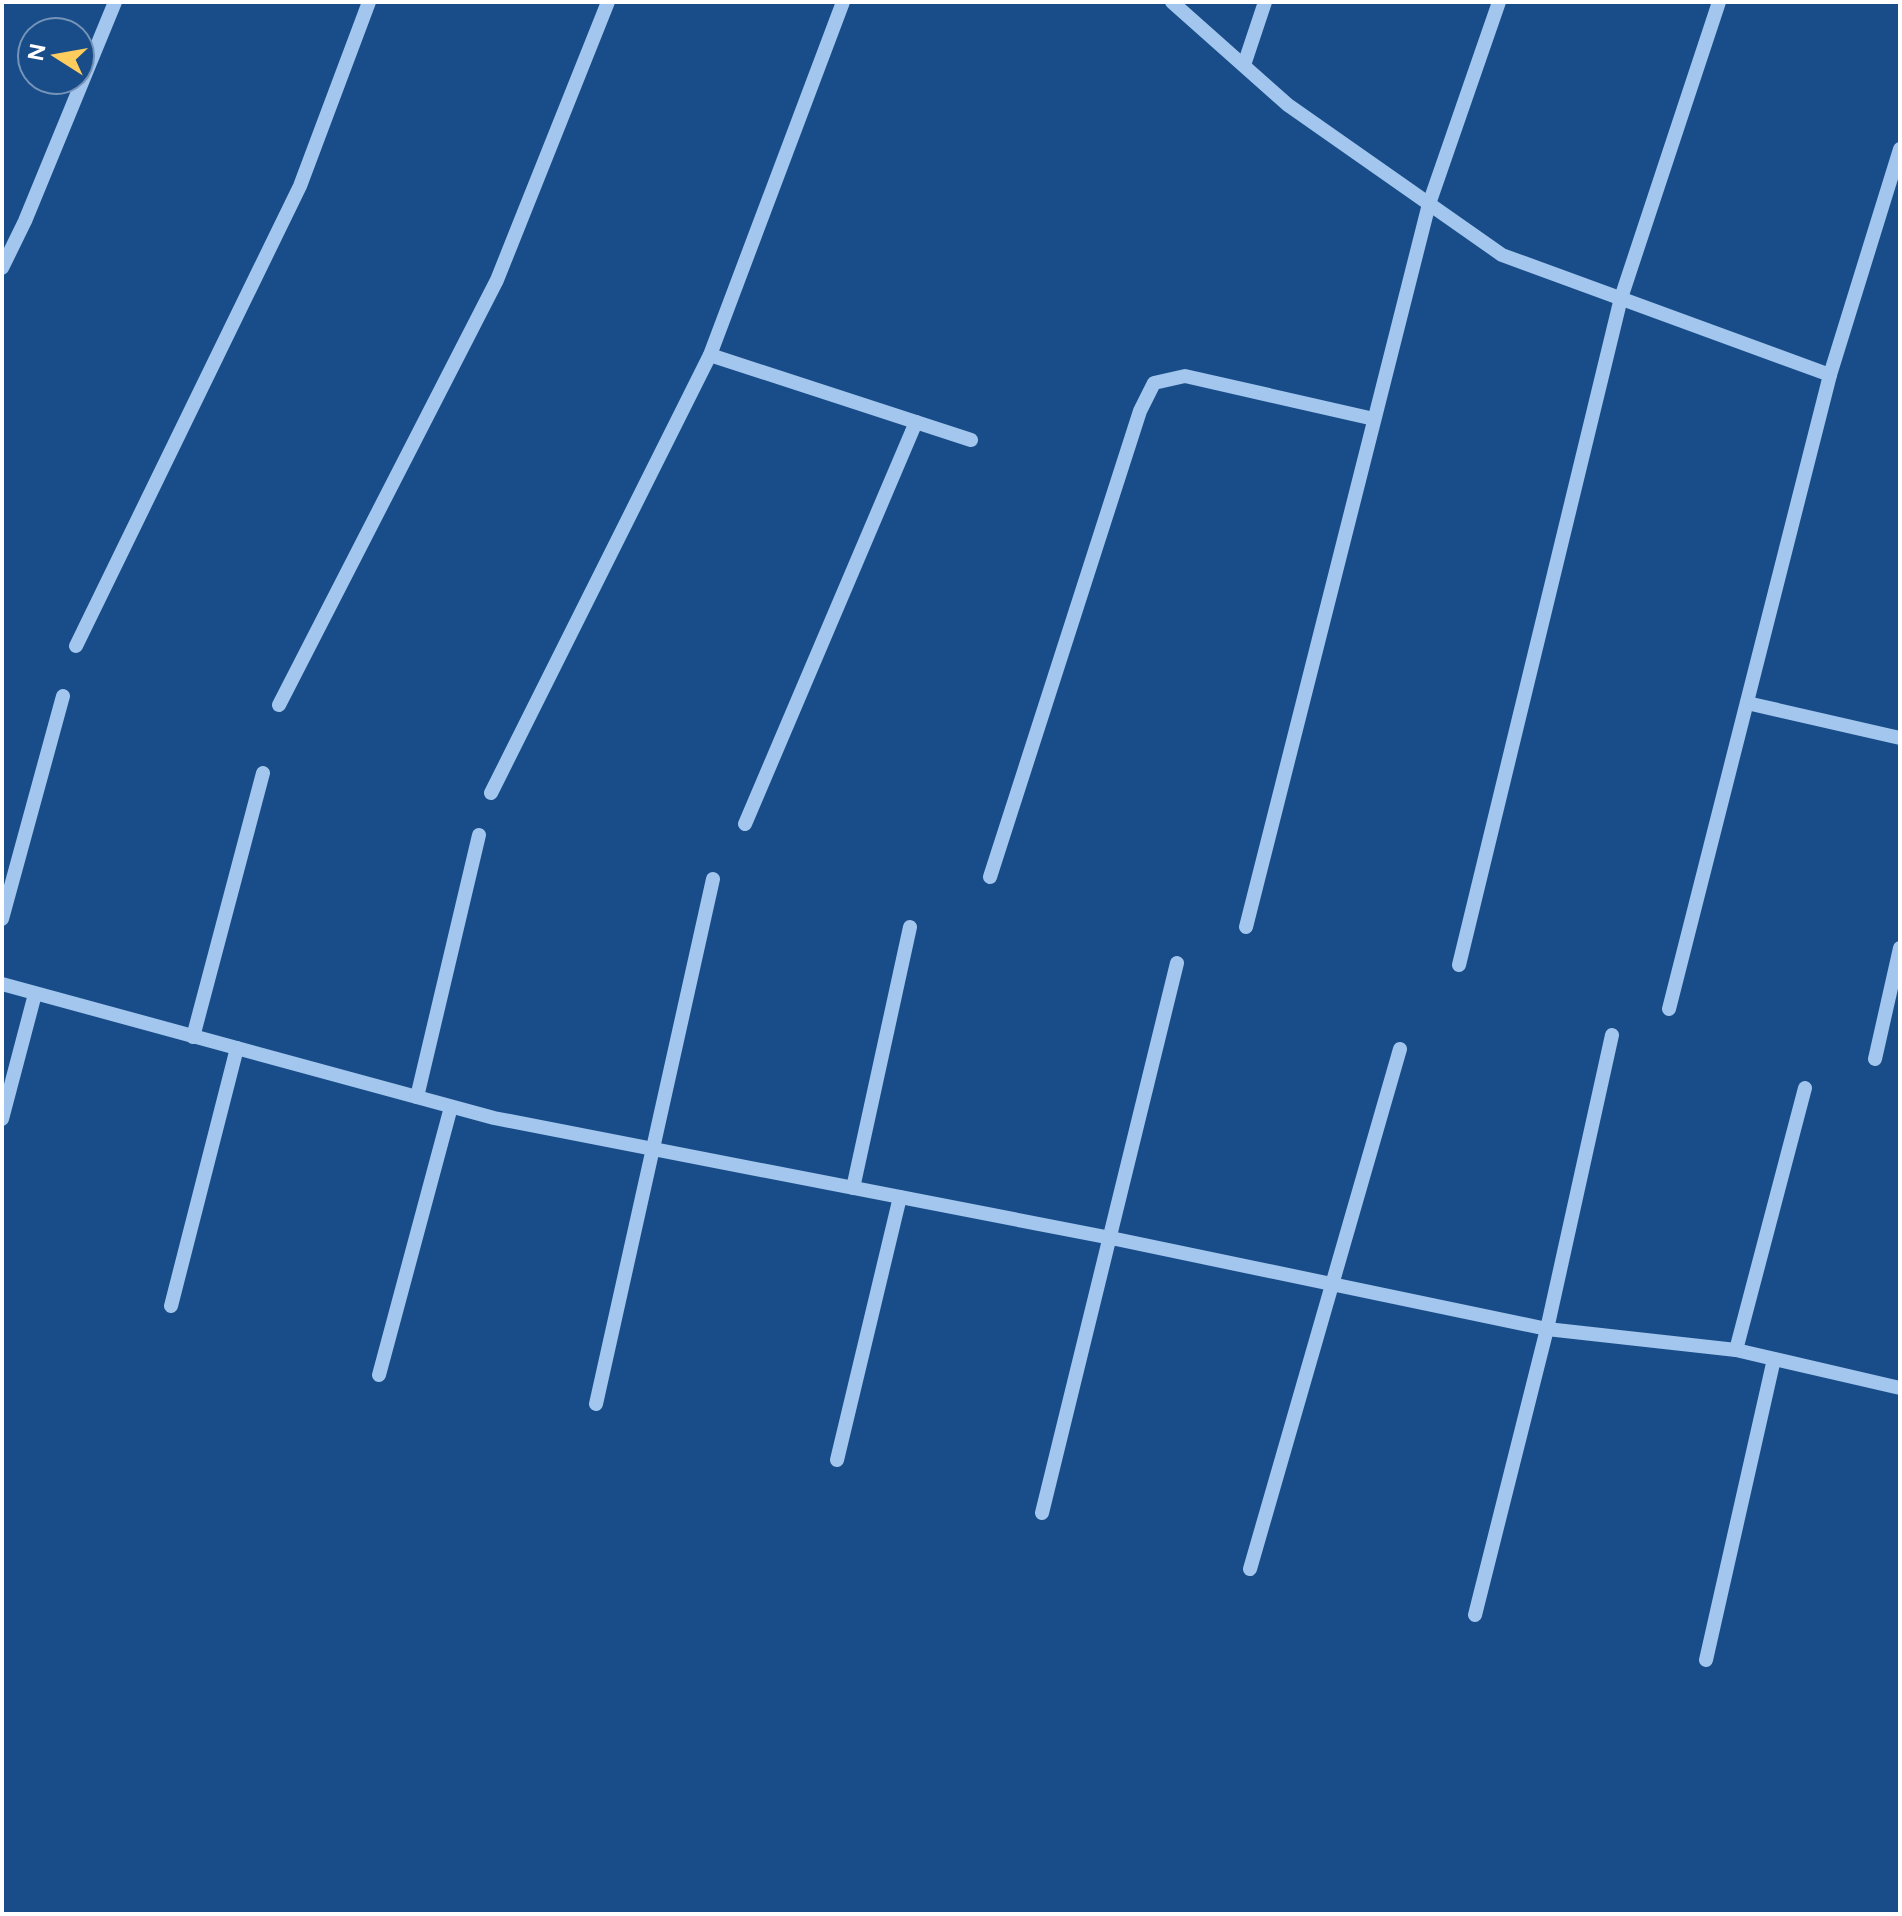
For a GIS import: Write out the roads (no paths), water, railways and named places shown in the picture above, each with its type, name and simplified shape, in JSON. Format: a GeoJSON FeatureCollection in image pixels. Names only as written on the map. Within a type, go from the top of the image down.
{"type":"FeatureCollection","features":[{"type":"Feature","properties":{"kind":"street"},"geometry":{"type":"LineString","coordinates":[[2,268],[25,221],[115,2]]}},
{"type":"Feature","properties":{"kind":"street"},"geometry":{"type":"LineString","coordinates":[[76,646],[300,186],[369,2]]}},
{"type":"Feature","properties":{"kind":"street"},"geometry":{"type":"LineString","coordinates":[[279,705],[497,280],[608,2]]}},
{"type":"Feature","properties":{"kind":"street"},"geometry":{"type":"LineString","coordinates":[[491,793],[710,355],[843,2]]}},
{"type":"Feature","properties":{"kind":"street"},"geometry":{"type":"LineString","coordinates":[[1172,2],[1288,105],[1502,255],[1830,375]]}},
{"type":"Feature","properties":{"kind":"street"},"geometry":{"type":"LineString","coordinates":[[1244,65],[1265,2]]}},
{"type":"Feature","properties":{"kind":"street"},"geometry":{"type":"LineString","coordinates":[[1246,927],[1429,204],[1499,2]]}},
{"type":"Feature","properties":{"kind":"street"},"geometry":{"type":"LineString","coordinates":[[1459,965],[1621,298],[1719,2]]}},
{"type":"Feature","properties":{"kind":"street"},"geometry":{"type":"LineString","coordinates":[[1669,1009],[1830,375],[1900,149]]}},
{"type":"Feature","properties":{"kind":"street"},"geometry":{"type":"LineString","coordinates":[[710,355],[971,440]]}},
{"type":"Feature","properties":{"kind":"street"},"geometry":{"type":"LineString","coordinates":[[990,877],[1140,411],[1154,383],[1185,376],[1374,419]]}},
{"type":"Feature","properties":{"kind":"street"},"geometry":{"type":"LineString","coordinates":[[745,824],[916,422]]}},
{"type":"Feature","properties":{"kind":"street"},"geometry":{"type":"LineString","coordinates":[[2,919],[63,696]]}},
{"type":"Feature","properties":{"kind":"street"},"geometry":{"type":"LineString","coordinates":[[1747,703],[1900,738]]}},
{"type":"Feature","properties":{"kind":"street"},"geometry":{"type":"LineString","coordinates":[[193,1037],[263,773]]}},
{"type":"Feature","properties":{"kind":"street"},"geometry":{"type":"LineString","coordinates":[[417,1097],[479,835]]}},
{"type":"Feature","properties":{"kind":"street"},"geometry":{"type":"LineString","coordinates":[[596,1404],[713,879]]}},
{"type":"Feature","properties":{"kind":"street"},"geometry":{"type":"LineString","coordinates":[[853,1188],[910,927]]}},
{"type":"Feature","properties":{"kind":"street"},"geometry":{"type":"LineString","coordinates":[[1875,1059],[1900,948]]}},
{"type":"Feature","properties":{"kind":"street"},"geometry":{"type":"LineString","coordinates":[[1042,1513],[1177,963]]}},
{"type":"Feature","properties":{"kind":"street"},"geometry":{"type":"LineString","coordinates":[[2,984],[494,1118],[1111,1238],[1547,1329],[1736,1350],[1900,1388]]}},
{"type":"Feature","properties":{"kind":"street"},"geometry":{"type":"LineString","coordinates":[[2,1119],[35,994]]}},
{"type":"Feature","properties":{"kind":"street"},"geometry":{"type":"LineString","coordinates":[[1475,1615],[1547,1329],[1612,1035]]}},
{"type":"Feature","properties":{"kind":"street"},"geometry":{"type":"LineString","coordinates":[[171,1306],[237,1048]]}},
{"type":"Feature","properties":{"kind":"street"},"geometry":{"type":"LineString","coordinates":[[1250,1569],[1400,1049]]}},
{"type":"Feature","properties":{"kind":"street"},"geometry":{"type":"LineString","coordinates":[[1736,1350],[1805,1088]]}},
{"type":"Feature","properties":{"kind":"street"},"geometry":{"type":"LineString","coordinates":[[379,1375],[451,1107]]}},
{"type":"Feature","properties":{"kind":"street"},"geometry":{"type":"LineString","coordinates":[[837,1460],[900,1197]]}},
{"type":"Feature","properties":{"kind":"street"},"geometry":{"type":"LineString","coordinates":[[1706,1660],[1774,1359]]}}]}
